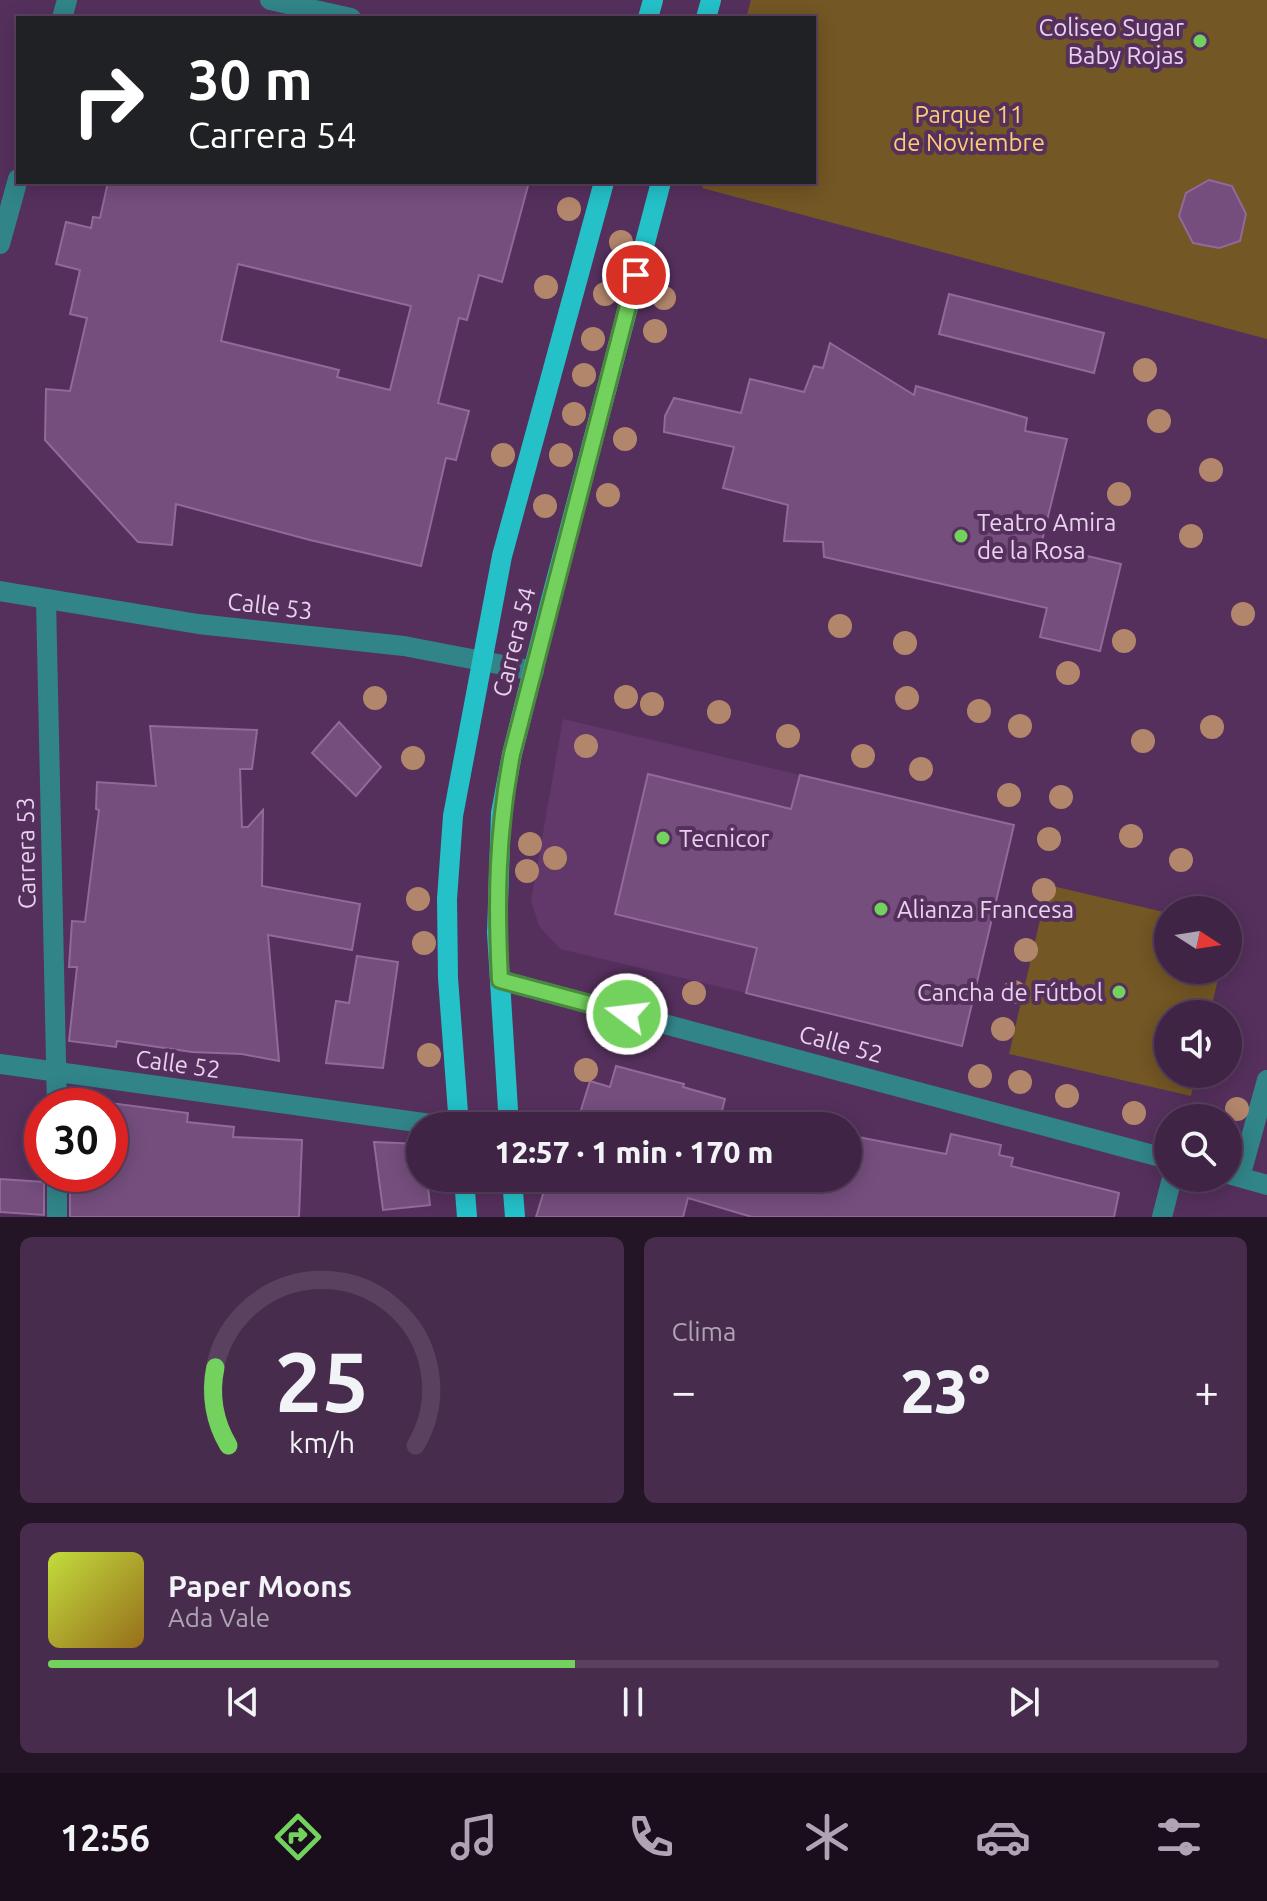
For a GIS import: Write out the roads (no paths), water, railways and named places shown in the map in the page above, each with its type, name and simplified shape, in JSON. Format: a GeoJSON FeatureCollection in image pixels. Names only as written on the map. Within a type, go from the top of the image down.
{"type":"FeatureCollection","features":[{"type":"Feature","properties":{"kind":"main road","name":"Carrera 54"},"geometry":{"type":"LineString","coordinates":[[458,1112],[448,978],[447,899],[453,816],[502,556],[603,184]]}},
{"type":"Feature","properties":{"kind":"main road","name":"Carrera 54"},"geometry":{"type":"LineString","coordinates":[[508,1112],[497,889],[501,813],[512,754],[660,184]]}},
{"type":"Feature","properties":{"kind":"main road"},"geometry":{"type":"LineString","coordinates":[[465,1192],[467,1217]]}},
{"type":"Feature","properties":{"kind":"main road"},"geometry":{"type":"LineString","coordinates":[[513,1192],[515,1217]]}},
{"type":"Feature","properties":{"kind":"street"},"geometry":{"type":"LineString","coordinates":[[270,0],[342,16]]}},
{"type":"Feature","properties":{"kind":"street"},"geometry":{"type":"LineString","coordinates":[[0,244],[17,184]]}},
{"type":"Feature","properties":{"kind":"street","name":"Calle 53"},"geometry":{"type":"LineString","coordinates":[[0,591],[198,624],[404,646],[534,671]]}},
{"type":"Feature","properties":{"kind":"street","name":"Carrera 53"},"geometry":{"type":"LineString","coordinates":[[46,599],[57,1088]]}},
{"type":"Feature","properties":{"kind":"street","name":"Calle 52"},"geometry":{"type":"LineString","coordinates":[[500,980],[1154,1155]]}},
{"type":"Feature","properties":{"kind":"street","name":"Calle 52"},"geometry":{"type":"LineString","coordinates":[[0,1064],[406,1121]]}},
{"type":"Feature","properties":{"kind":"street"},"geometry":{"type":"LineString","coordinates":[[1242,1153],[1267,1080]]}},
{"type":"Feature","properties":{"kind":"street"},"geometry":{"type":"LineString","coordinates":[[1242,1178],[1267,1185]]}},
{"type":"Feature","properties":{"kind":"street"},"geometry":{"type":"LineString","coordinates":[[57,1192],[57,1217]]}},
{"type":"Feature","properties":{"kind":"street"},"geometry":{"type":"LineString","coordinates":[[1162,1217],[1168,1192]]}},
{"type":"Feature","properties":{"kind":"place","name":"Coliseo Sugar Baby Rojas"},"geometry":{"type":"Point","coordinates":[1200,41]}},
{"type":"Feature","properties":{"kind":"place","name":"Teatro Amira de la Rosa"},"geometry":{"type":"Point","coordinates":[961,536]}},
{"type":"Feature","properties":{"kind":"place","name":"Tecnicor"},"geometry":{"type":"Point","coordinates":[663,838]}},
{"type":"Feature","properties":{"kind":"place","name":"Alianza Francesa"},"geometry":{"type":"Point","coordinates":[881,909]}},
{"type":"Feature","properties":{"kind":"place","name":"Cancha de Fútbol"},"geometry":{"type":"Point","coordinates":[1119,992]}},
{"type":"Feature","properties":{"kind":"park label","name":"Parque 11 de Noviembre"},"geometry":{"type":"Point","coordinates":[969,128]}}]}
